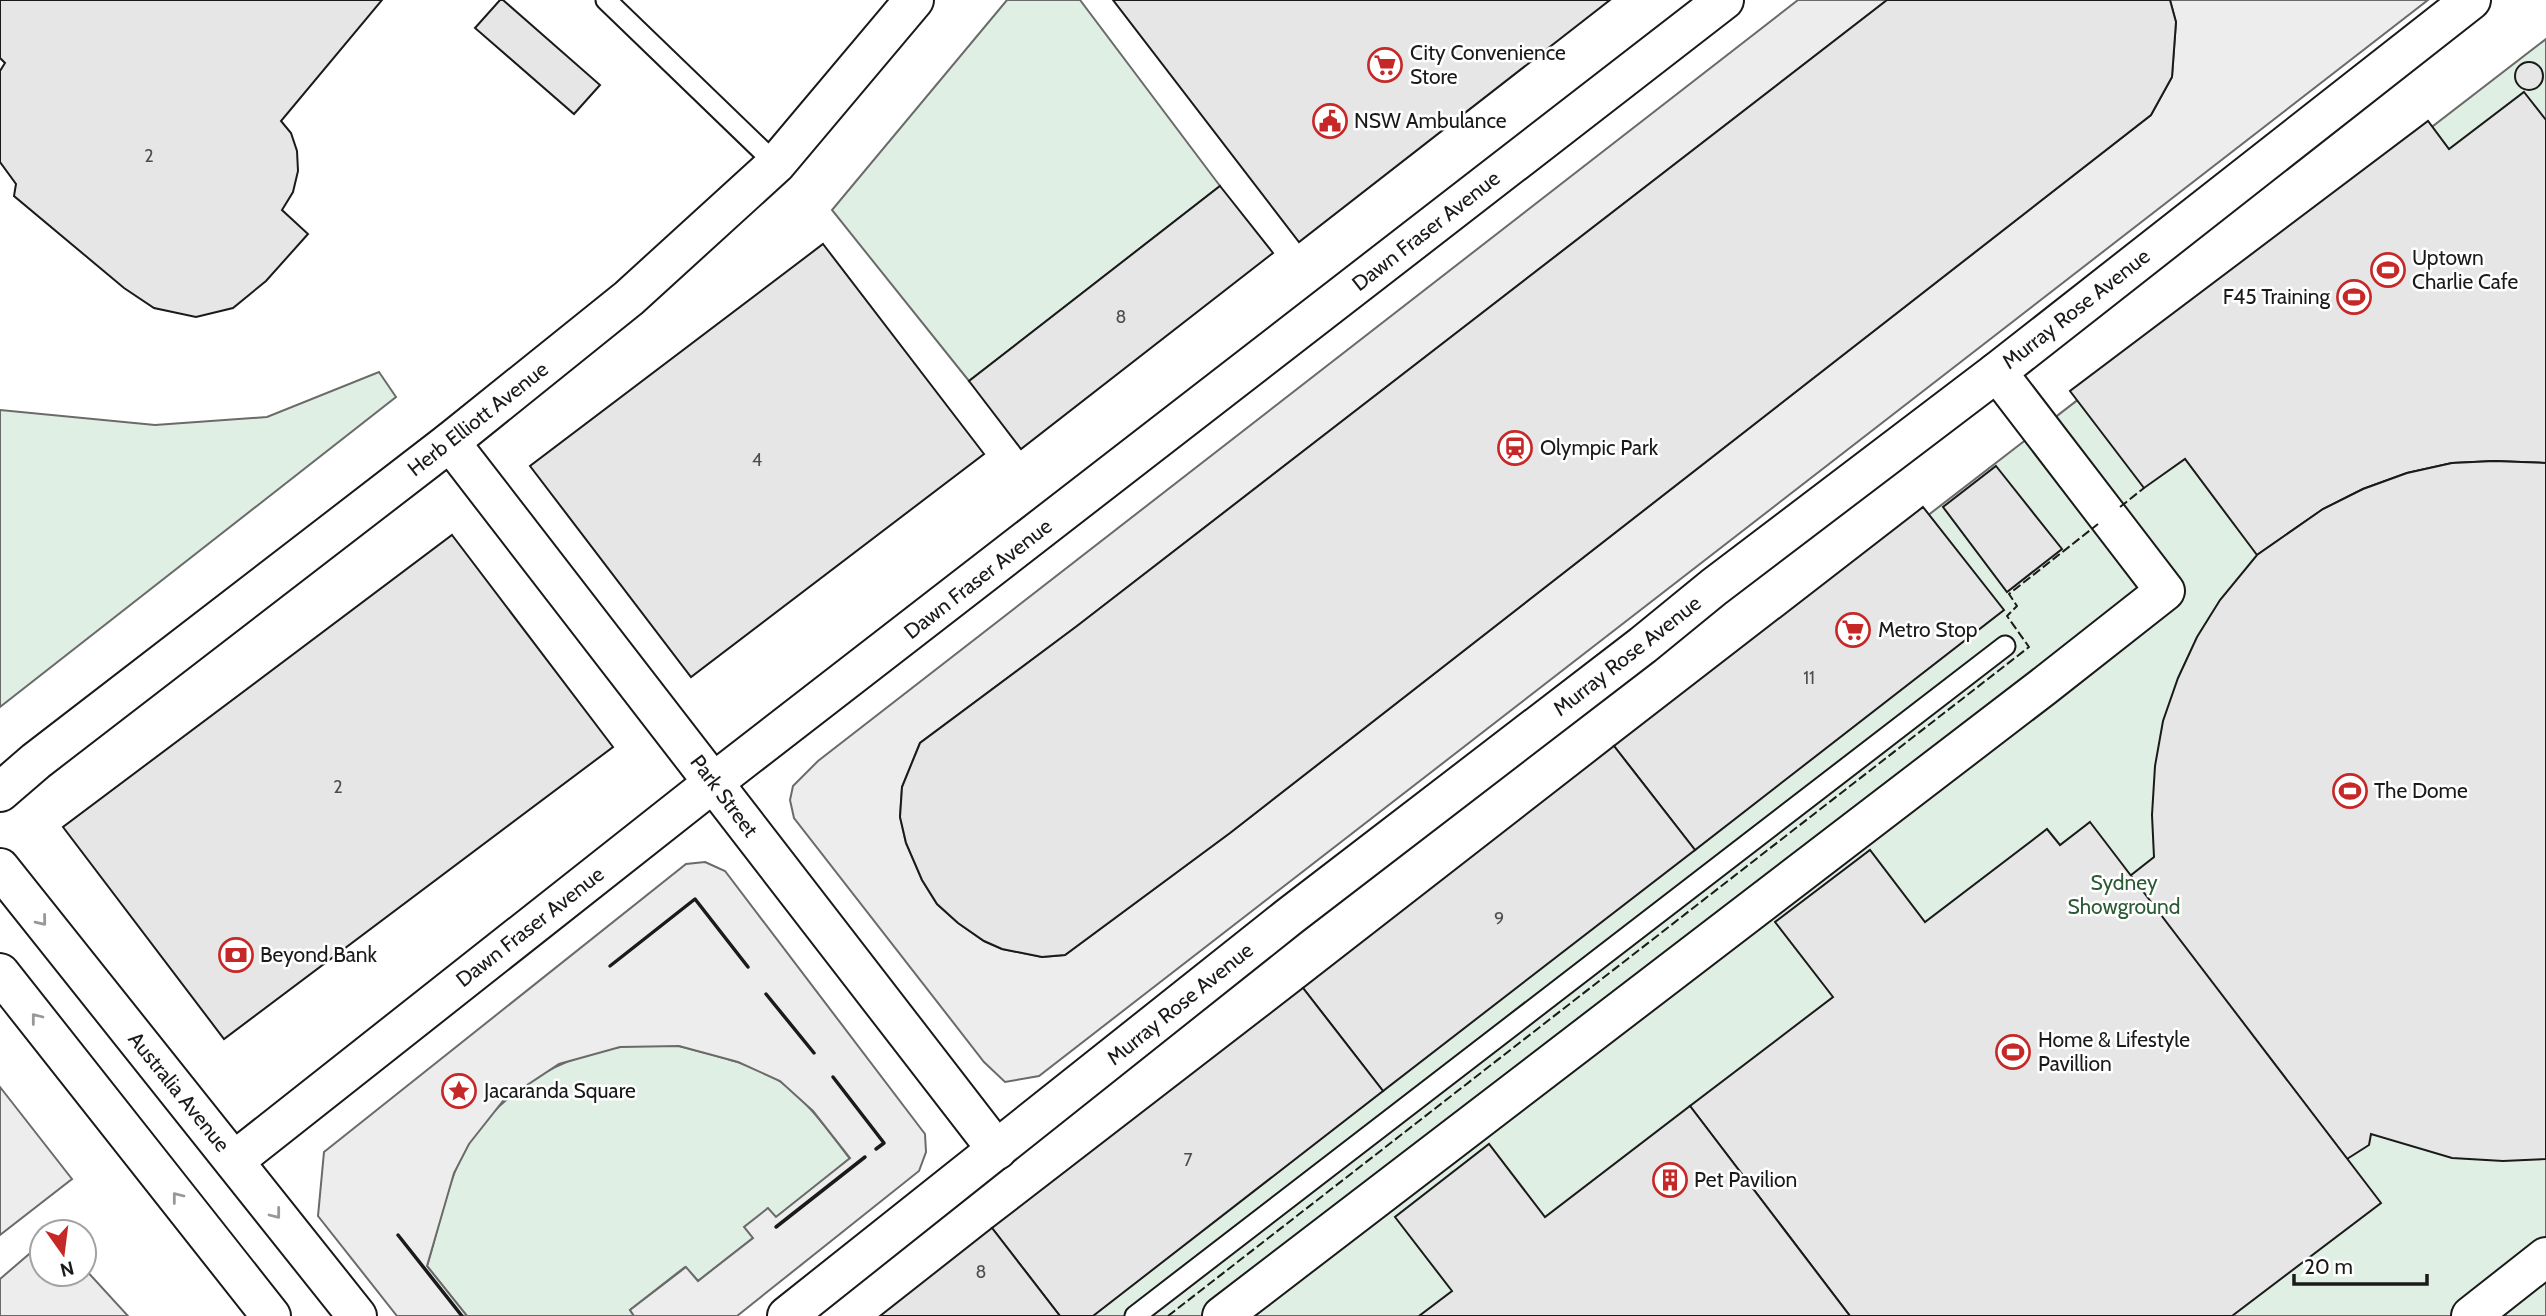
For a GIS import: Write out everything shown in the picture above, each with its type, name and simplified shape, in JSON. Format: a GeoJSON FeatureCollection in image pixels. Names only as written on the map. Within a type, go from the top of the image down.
{"type":"FeatureCollection","features":[{"type":"Feature","properties":{"kind":"street","name":"Herb Elliott Avenue"},"geometry":{"type":"LineString","coordinates":[[0,792],[36,761],[450,442],[629,298],[776,164],[914,0]]}},
{"type":"Feature","properties":{"kind":"street","name":"Dawn Fraser Avenue"},"geometry":{"type":"LineString","coordinates":[[234,1161],[714,782],[1724,0]]}},
{"type":"Feature","properties":{"kind":"street","name":"Murray Rose Avenue"},"geometry":{"type":"LineString","coordinates":[[787,1316],[1290,916],[1714,587],[1997,372],[2471,0]]}},
{"type":"Feature","properties":{"kind":"street"},"geometry":{"type":"LineString","coordinates":[[1222,1316],[2165,591],[1997,372]]}},
{"type":"Feature","properties":{"kind":"street","name":"Park Street"},"geometry":{"type":"LineString","coordinates":[[450,442],[997,1150]]}},
{"type":"Feature","properties":{"kind":"street","name":"Australia Avenue"},"geometry":{"type":"LineString","coordinates":[[0,868],[357,1316]]}},
{"type":"Feature","properties":{"kind":"street"},"geometry":{"type":"LineString","coordinates":[[0,973],[271,1316]]}},
{"type":"Feature","properties":{"kind":"street"},"geometry":{"type":"LineString","coordinates":[[2471,1316],[2546,1257]]}},
{"type":"Feature","properties":{"kind":"lane"},"geometry":{"type":"LineString","coordinates":[[606,0],[776,164]]}},
{"type":"Feature","properties":{"kind":"lane"},"geometry":{"type":"LineString","coordinates":[[1135,1316],[2006,646]]}},
{"type":"Feature","properties":{"kind":"green space"},"geometry":{"type":"Polygon","coordinates":[[[1007,0],[1080,0],[1220,186],[969,381],[832,210],[1007,0]]]}},
{"type":"Feature","properties":{"kind":"green space","name":"Sydney Showground"},"geometry":{"type":"Polygon","coordinates":[[[2546,39],[2546,1316],[889,1316],[2546,39]]]}},
{"type":"Feature","properties":{"kind":"green space"},"geometry":{"type":"Polygon","coordinates":[[[379,372],[396,397],[0,707],[0,410],[155,425],[267,417],[379,372]]]}},
{"type":"Feature","properties":{"kind":"green space"},"geometry":{"type":"Polygon","coordinates":[[[679,1046],[746,1065],[781,1082],[810,1108],[850,1159],[775,1218],[767,1209],[753,1238],[698,1281],[685,1267],[630,1310],[634,1316],[467,1316],[427,1266],[454,1174],[465,1149],[481,1127],[520,1089],[568,1062],[620,1047],[679,1046]]]}},
{"type":"Feature","properties":{"kind":"shaded area"},"geometry":{"type":"Polygon","coordinates":[[[1798,0],[1887,0],[1077,626],[920,743],[902,787],[900,817],[906,843],[922,880],[937,904],[984,941],[1002,949],[1042,957],[1065,955],[1230,833],[2151,115],[2172,77],[2176,22],[2170,0],[2428,0],[1039,1076],[1005,1082],[984,1062],[794,818],[790,800],[793,786],[818,761],[1798,0]]]}},
{"type":"Feature","properties":{"kind":"shaded area","name":"Jacaranda Square"},"geometry":{"type":"Polygon","coordinates":[[[705,862],[725,871],[925,1134],[926,1152],[919,1171],[737,1316],[634,1316],[630,1310],[686,1267],[698,1281],[753,1238],[744,1227],[768,1208],[776,1217],[850,1158],[813,1111],[780,1081],[738,1062],[679,1046],[620,1047],[559,1064],[503,1101],[469,1144],[454,1173],[427,1266],[467,1316],[397,1316],[318,1216],[324,1152],[686,864],[705,862]]]}},
{"type":"Feature","properties":{"kind":"shaded area"},"geometry":{"type":"Polygon","coordinates":[[[0,1087],[72,1179],[0,1235],[0,1087]]]}},
{"type":"Feature","properties":{"kind":"shaded area"},"geometry":{"type":"Polygon","coordinates":[[[28,1255],[28,1288],[98,1288],[98,1283],[128,1316],[0,1316],[0,1279],[28,1255]]]}},
{"type":"Feature","properties":{"kind":"building"},"geometry":{"type":"Polygon","coordinates":[[[0,0],[382,0],[281,121],[291,133],[297,151],[298,171],[293,192],[282,210],[308,234],[266,281],[233,308],[196,317],[154,308],[124,288],[14,196],[16,184],[0,162],[0,71],[5,63],[0,58],[0,0]]]}},
{"type":"Feature","properties":{"kind":"building"},"geometry":{"type":"Polygon","coordinates":[[[500,0],[600,85],[574,114],[475,28],[500,0]]]}},
{"type":"Feature","properties":{"kind":"building","name":"NSW Ambulance"},"geometry":{"type":"Polygon","coordinates":[[[1113,0],[1610,0],[1299,242],[1113,0]]]}},
{"type":"Feature","properties":{"kind":"building","name":"Olympic Park"},"geometry":{"type":"Polygon","coordinates":[[[1887,0],[2170,0],[2176,22],[2172,77],[2151,115],[1230,833],[1065,955],[1042,957],[1002,949],[984,941],[958,923],[937,904],[922,880],[906,843],[900,817],[902,787],[920,743],[1077,626],[1887,0]]]}},
{"type":"Feature","properties":{"kind":"building"},"geometry":{"type":"Polygon","coordinates":[[[2529,62],[2539,66],[2543,76],[2539,86],[2529,90],[2519,86],[2515,76],[2519,66],[2529,62]]]}},
{"type":"Feature","properties":{"kind":"building","name":"Uptown Charlie Cafe"},"geometry":{"type":"Polygon","coordinates":[[[2524,92],[2546,120],[2546,463],[2452,463],[2407,473],[2363,489],[2323,509],[2257,555],[2185,459],[2144,488],[2070,391],[2428,121],[2449,149],[2524,92]]]}},
{"type":"Feature","properties":{"kind":"building"},"geometry":{"type":"Polygon","coordinates":[[[1220,186],[1273,253],[1021,449],[969,381],[1220,186]]]}},
{"type":"Feature","properties":{"kind":"building"},"geometry":{"type":"Polygon","coordinates":[[[823,244],[984,454],[691,677],[530,466],[823,244]]]}},
{"type":"Feature","properties":{"kind":"building","name":"The Dome"},"geometry":{"type":"Polygon","coordinates":[[[2452,463],[2546,463],[2546,1159],[2503,1161],[2452,1158],[2371,1134],[2369,1145],[2347,1159],[2130,876],[2154,857],[2152,815],[2155,766],[2163,721],[2178,678],[2197,637],[2220,600],[2257,555],[2323,509],[2363,489],[2407,473],[2452,463]]]}},
{"type":"Feature","properties":{"kind":"building"},"geometry":{"type":"Polygon","coordinates":[[[1996,466],[2062,549],[2007,592],[1943,507],[1996,466]]]}},
{"type":"Feature","properties":{"kind":"building"},"geometry":{"type":"Polygon","coordinates":[[[1923,507],[2004,610],[1695,850],[1614,746],[1923,507]]]}},
{"type":"Feature","properties":{"kind":"building"},"geometry":{"type":"Polygon","coordinates":[[[452,535],[613,747],[224,1039],[63,827],[452,535]]]}},
{"type":"Feature","properties":{"kind":"building"},"geometry":{"type":"Polygon","coordinates":[[[1614,746],[1695,850],[1383,1091],[1303,988],[1614,746]]]}},
{"type":"Feature","properties":{"kind":"building","name":"Home & Lifestyle Pavillion"},"geometry":{"type":"Polygon","coordinates":[[[2090,822],[2381,1203],[2232,1316],[1850,1316],[1690,1106],[1833,997],[1775,922],[1870,850],[1925,922],[2047,829],[2060,845],[2090,822]]]}},
{"type":"Feature","properties":{"kind":"building"},"geometry":{"type":"Polygon","coordinates":[[[1303,988],[1383,1091],[1093,1316],[1060,1316],[992,1228],[1303,988]]]}},
{"type":"Feature","properties":{"kind":"building","name":"Pet Pavilion"},"geometry":{"type":"Polygon","coordinates":[[[1690,1106],[1850,1316],[1419,1316],[1452,1291],[1395,1217],[1489,1144],[1545,1217],[1690,1106]]]}},
{"type":"Feature","properties":{"kind":"building"},"geometry":{"type":"Polygon","coordinates":[[[992,1228],[1060,1316],[880,1316],[992,1228]]]}},
{"type":"Feature","properties":{"kind":"fence"},"geometry":{"type":"LineString","coordinates":[[2120,507],[2144,488]]}},
{"type":"Feature","properties":{"kind":"fence"},"geometry":{"type":"LineString","coordinates":[[1168,1316],[2029,647],[2007,616],[2017,606],[2009,594],[2098,524]]}},
{"type":"Feature","properties":{"kind":"wall"},"geometry":{"type":"LineString","coordinates":[[610,966],[695,899],[748,967]]}},
{"type":"Feature","properties":{"kind":"wall"},"geometry":{"type":"LineString","coordinates":[[766,994],[814,1053]]}},
{"type":"Feature","properties":{"kind":"wall"},"geometry":{"type":"LineString","coordinates":[[833,1077],[884,1143],[876,1149]]}},
{"type":"Feature","properties":{"kind":"wall"},"geometry":{"type":"LineString","coordinates":[[776,1227],[865,1157]]}},
{"type":"Feature","properties":{"kind":"wall"},"geometry":{"type":"LineString","coordinates":[[398,1235],[462,1316]]}},
{"type":"Feature","properties":{"kind":"place","name":"City Convenience Store"},"geometry":{"type":"Point","coordinates":[1385,65]}},
{"type":"Feature","properties":{"kind":"place","name":"NSW Ambulance"},"geometry":{"type":"Point","coordinates":[1330,121]}},
{"type":"Feature","properties":{"kind":"place","name":"Uptown Charlie Cafe"},"geometry":{"type":"Point","coordinates":[2388,270]}},
{"type":"Feature","properties":{"kind":"place","name":"F45 Training"},"geometry":{"type":"Point","coordinates":[2354,297]}},
{"type":"Feature","properties":{"kind":"place","name":"Olympic Park"},"geometry":{"type":"Point","coordinates":[1515,448]}},
{"type":"Feature","properties":{"kind":"place","name":"Metro Stop"},"geometry":{"type":"Point","coordinates":[1853,630]}},
{"type":"Feature","properties":{"kind":"place","name":"The Dome"},"geometry":{"type":"Point","coordinates":[2350,791]}},
{"type":"Feature","properties":{"kind":"place","name":"Beyond Bank"},"geometry":{"type":"Point","coordinates":[236,955]}},
{"type":"Feature","properties":{"kind":"place","name":"Home & Lifestyle Pavillion"},"geometry":{"type":"Point","coordinates":[2013,1052]}},
{"type":"Feature","properties":{"kind":"place","name":"Jacaranda Square"},"geometry":{"type":"Point","coordinates":[459,1091]}},
{"type":"Feature","properties":{"kind":"place","name":"Pet Pavilion"},"geometry":{"type":"Point","coordinates":[1670,1180]}}]}
